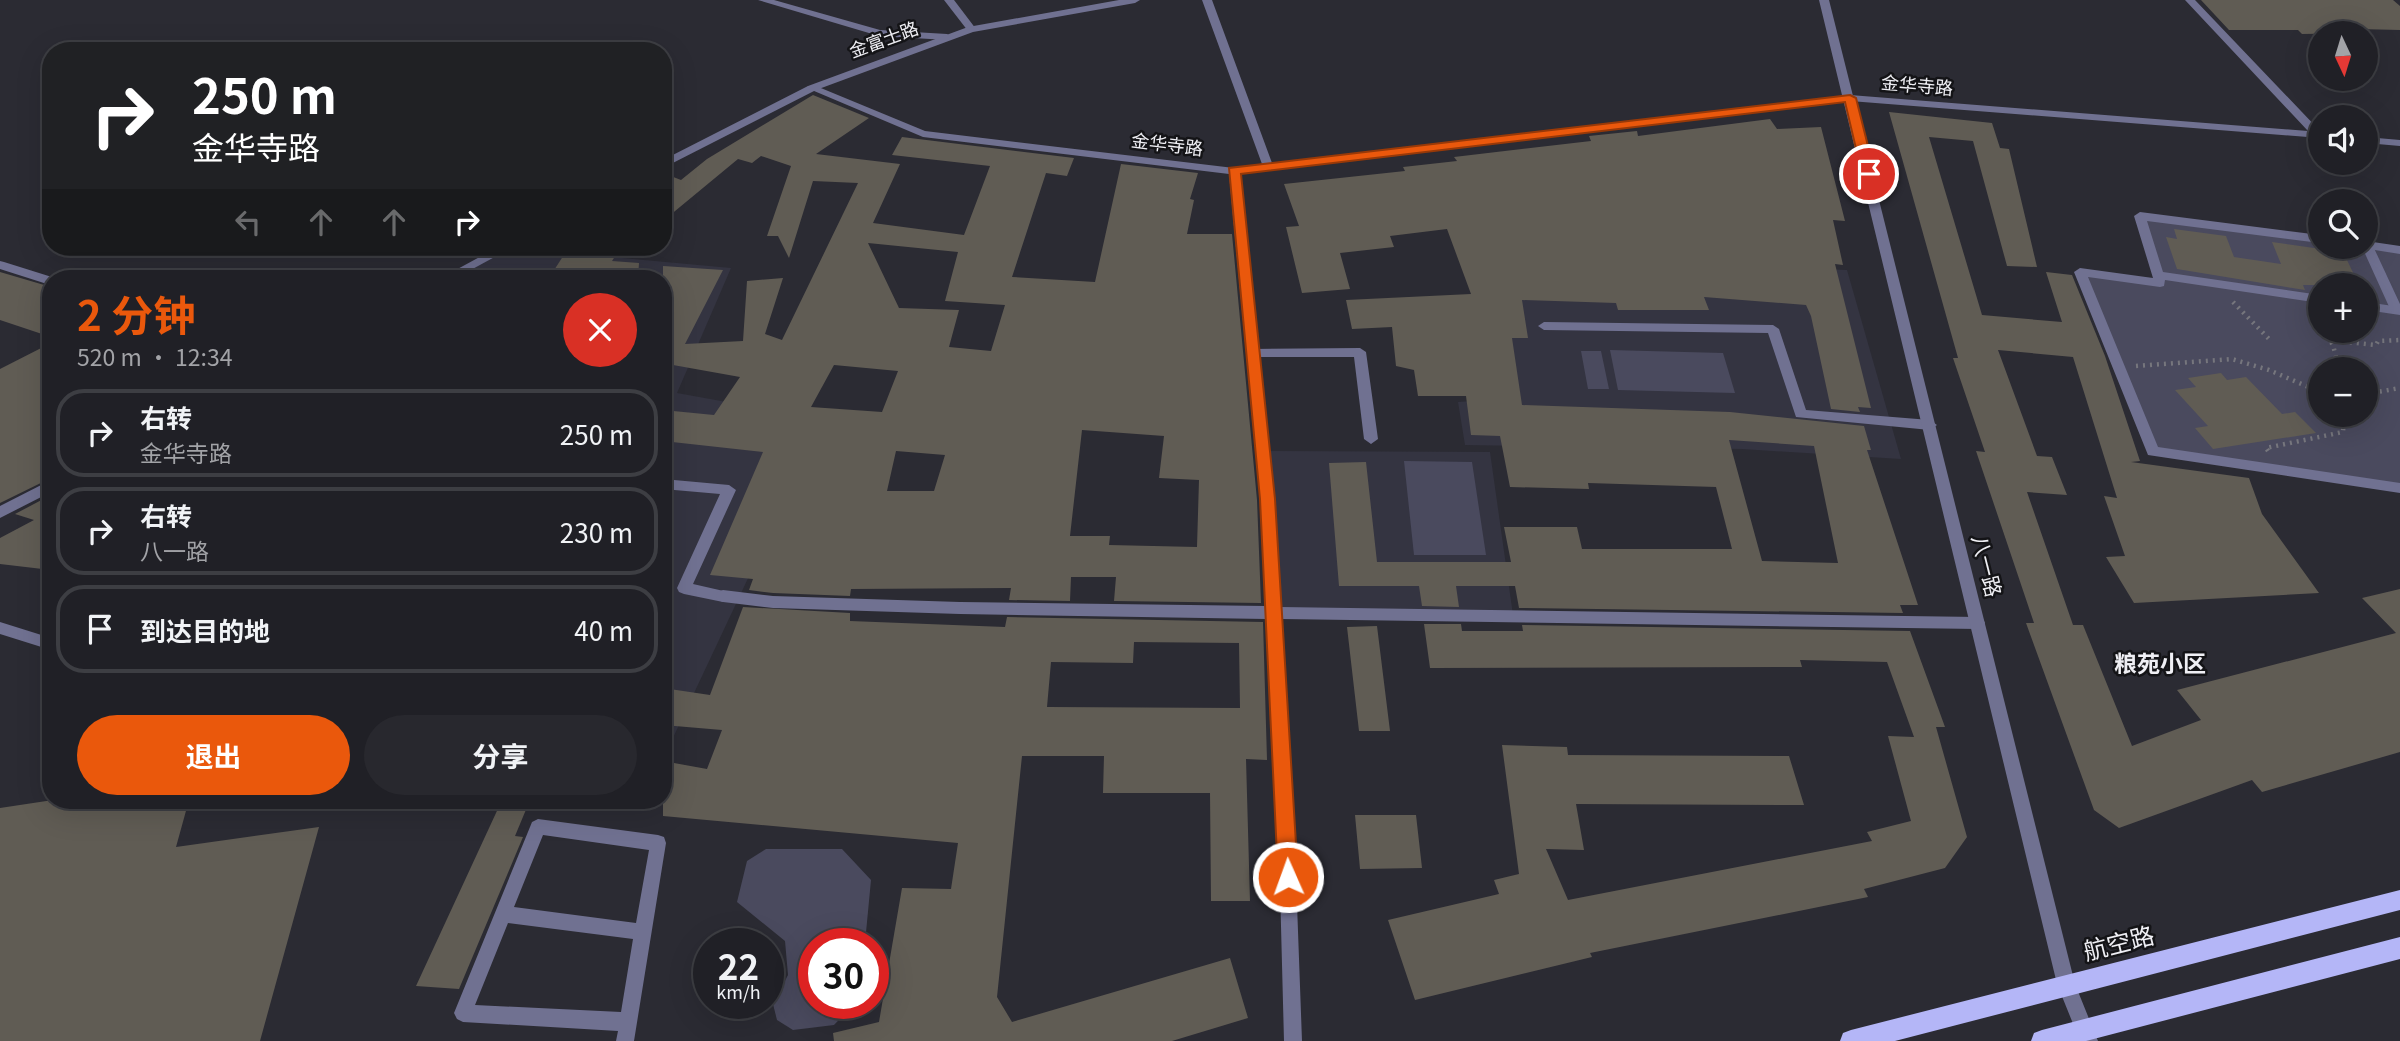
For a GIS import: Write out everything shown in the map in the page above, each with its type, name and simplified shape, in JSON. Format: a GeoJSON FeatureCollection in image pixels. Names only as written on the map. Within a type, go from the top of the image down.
{"type":"FeatureCollection","features":[{"type":"Feature","properties":{"kind":"main road","name":"航空路"},"geometry":{"type":"LineString","coordinates":[[1851,1041],[2400,900]]}},
{"type":"Feature","properties":{"kind":"main road"},"geometry":{"type":"LineString","coordinates":[[2042,1041],[2086,1035],[2400,948]]}},
{"type":"Feature","properties":{"kind":"street"},"geometry":{"type":"LineString","coordinates":[[763,0],[879,33],[947,37]]}},
{"type":"Feature","properties":{"kind":"street"},"geometry":{"type":"LineString","coordinates":[[949,0],[971,29]]}},
{"type":"Feature","properties":{"kind":"street","name":"金富士路"},"geometry":{"type":"LineString","coordinates":[[672,160],[812,88],[947,37],[971,29],[1135,0]]}},
{"type":"Feature","properties":{"kind":"street"},"geometry":{"type":"LineString","coordinates":[[1207,0],[1268,167]]}},
{"type":"Feature","properties":{"kind":"street","name":"八一路"},"geometry":{"type":"LineString","coordinates":[[1824,0],[2066,984],[2086,1035]]}},
{"type":"Feature","properties":{"kind":"street"},"geometry":{"type":"LineString","coordinates":[[2190,0],[2308,123]]}},
{"type":"Feature","properties":{"kind":"street","name":"金华寺路"},"geometry":{"type":"LineString","coordinates":[[812,88],[923,134],[1234,171],[1850,98],[2308,134]]}},
{"type":"Feature","properties":{"kind":"street"},"geometry":{"type":"LineString","coordinates":[[2378,141],[2400,143]]}},
{"type":"Feature","properties":{"kind":"street"},"geometry":{"type":"LineString","coordinates":[[1234,171],[1268,499],[1287,849],[1293,1041]]}},
{"type":"Feature","properties":{"kind":"street"},"geometry":{"type":"LineString","coordinates":[[2308,237],[2140,216],[2160,283],[2080,272],[2153,451],[2400,488]]}},
{"type":"Feature","properties":{"kind":"street"},"geometry":{"type":"LineString","coordinates":[[2378,247],[2400,250]]}},
{"type":"Feature","properties":{"kind":"street"},"geometry":{"type":"LineString","coordinates":[[463,270],[490,256]]}},
{"type":"Feature","properties":{"kind":"street"},"geometry":{"type":"LineString","coordinates":[[2374,259],[2399,311]]}},
{"type":"Feature","properties":{"kind":"street"},"geometry":{"type":"LineString","coordinates":[[0,265],[42,278]]}},
{"type":"Feature","properties":{"kind":"street"},"geometry":{"type":"LineString","coordinates":[[2157,275],[2308,297]]}},
{"type":"Feature","properties":{"kind":"street"},"geometry":{"type":"LineString","coordinates":[[2378,308],[2399,311]]}},
{"type":"Feature","properties":{"kind":"street"},"geometry":{"type":"LineString","coordinates":[[1544,326],[1773,329],[1801,414],[1930,425]]}},
{"type":"Feature","properties":{"kind":"street"},"geometry":{"type":"LineString","coordinates":[[1252,353],[1360,352],[1371,439]]}},
{"type":"Feature","properties":{"kind":"street"},"geometry":{"type":"LineString","coordinates":[[672,485],[729,490],[684,588],[773,602],[960,608],[1978,623]]}},
{"type":"Feature","properties":{"kind":"street"},"geometry":{"type":"LineString","coordinates":[[0,513],[42,490]]}},
{"type":"Feature","properties":{"kind":"street"},"geometry":{"type":"LineString","coordinates":[[0,628],[42,641]]}},
{"type":"Feature","properties":{"kind":"street"},"geometry":{"type":"LineString","coordinates":[[625,1041],[659,843],[538,827],[463,1013],[628,1021]]}},
{"type":"Feature","properties":{"kind":"street"},"geometry":{"type":"LineString","coordinates":[[503,914],[643,932]]}},
{"type":"Feature","properties":{"kind":"path"},"geometry":{"type":"LineString","coordinates":[[2215,284],[2269,339]]}},
{"type":"Feature","properties":{"kind":"path"},"geometry":{"type":"LineString","coordinates":[[2378,341],[2400,340]]}},
{"type":"Feature","properties":{"kind":"path"},"geometry":{"type":"LineString","coordinates":[[2357,343],[2377,343]]}},
{"type":"Feature","properties":{"kind":"path"},"geometry":{"type":"LineString","coordinates":[[2118,363],[2135,366],[2232,359],[2269,370],[2308,387]]}},
{"type":"Feature","properties":{"kind":"path"},"geometry":{"type":"LineString","coordinates":[[2378,392],[2400,388]]}},
{"type":"Feature","properties":{"kind":"path"},"geometry":{"type":"LineString","coordinates":[[2283,470],[2266,448],[2334,436],[2343,432],[2343,427]]}},
{"type":"Feature","properties":{"kind":"shaded area"},"geometry":{"type":"Polygon","coordinates":[[[2140,216],[2308,237],[2308,259],[2378,259],[2378,249],[2400,250],[2400,488],[2153,451],[2080,272],[2159,283],[2140,216]]]}},
{"type":"Feature","properties":{"kind":"shaded area"},"geometry":{"type":"Polygon","coordinates":[[[490,256],[623,256],[622,258],[731,268],[677,393],[777,411],[807,453],[672,740],[672,270],[462,270],[490,256]]]}},
{"type":"Feature","properties":{"kind":"shaded area"},"geometry":{"type":"Polygon","coordinates":[[[1704,265],[1847,270],[1901,459],[1742,449],[1465,445],[1458,402],[1488,400],[1470,273],[1704,265]]]}},
{"type":"Feature","properties":{"kind":"shaded area"},"geometry":{"type":"Polygon","coordinates":[[[1610,350],[1723,353],[1735,393],[1618,390],[1610,350]]]}},
{"type":"Feature","properties":{"kind":"shaded area"},"geometry":{"type":"Polygon","coordinates":[[[1581,351],[1601,351],[1609,389],[1588,389],[1581,351]]]}},
{"type":"Feature","properties":{"kind":"shaded area"},"geometry":{"type":"Polygon","coordinates":[[[1262,451],[1490,452],[1513,615],[1274,611],[1262,451]]]}},
{"type":"Feature","properties":{"kind":"shaded area"},"geometry":{"type":"Polygon","coordinates":[[[1404,461],[1472,462],[1486,555],[1414,555],[1404,461]]]}},
{"type":"Feature","properties":{"kind":"shaded area"},"geometry":{"type":"Polygon","coordinates":[[[766,849],[842,849],[871,880],[866,928],[798,928],[798,1019],[840,1019],[834,1025],[793,1030],[777,1020],[784,1019],[784,983],[788,975],[784,928],[769,928],[737,902],[747,861],[766,849]]]}},
{"type":"Feature","properties":{"kind":"building"},"geometry":{"type":"Polygon","coordinates":[[[2201,0],[2393,0],[2400,6],[2400,30],[2378,29],[2378,21],[2308,21],[2308,34],[2302,34],[2298,30],[2229,30],[2201,0]]]}},
{"type":"Feature","properties":{"kind":"building"},"geometry":{"type":"Polygon","coordinates":[[[813,95],[869,118],[816,154],[900,164],[873,223],[964,235],[990,166],[892,155],[902,137],[1074,158],[1067,176],[1046,173],[1012,277],[1095,282],[1121,164],[1198,173],[1190,199],[1194,200],[1187,234],[1232,234],[1257,500],[1261,603],[1114,601],[1116,577],[1071,577],[1070,601],[1009,600],[1011,588],[851,589],[850,596],[773,593],[749,590],[753,579],[710,575],[763,452],[672,442],[672,411],[714,415],[740,377],[673,365],[672,367],[672,270],[663,270],[663,266],[723,270],[685,344],[743,341],[747,281],[783,278],[765,334],[782,340],[858,183],[813,181],[789,258],[778,236],[767,236],[791,166],[761,156],[752,163],[738,159],[672,214],[672,176],[681,180],[707,159],[813,95]],[[868,243],[899,308],[959,310],[949,347],[991,351],[1005,305],[945,301],[958,252],[868,243]],[[834,365],[811,407],[882,412],[898,371],[834,365]],[[1082,430],[1070,536],[1110,536],[1109,545],[1197,547],[1199,480],[1159,478],[1164,436],[1082,430]],[[896,451],[887,491],[934,491],[945,455],[896,451]]]}},
{"type":"Feature","properties":{"kind":"building"},"geometry":{"type":"Polygon","coordinates":[[[1889,112],[1992,123],[2000,148],[2009,149],[2037,267],[2007,266],[1973,141],[1929,137],[1982,315],[2062,322],[2046,272],[2072,275],[2105,356],[2140,461],[2131,462],[2249,478],[2262,514],[2319,593],[2134,603],[2106,557],[2125,556],[2104,496],[2117,498],[2073,357],[1998,350],[2037,456],[2052,457],[2067,495],[2027,492],[2073,625],[2083,625],[2132,746],[2201,720],[2177,690],[2396,633],[2362,598],[2400,589],[2400,752],[2262,792],[2252,780],[2119,828],[2094,810],[2026,623],[2034,623],[1976,451],[1985,452],[1953,358],[1958,358],[1889,112]]]}},
{"type":"Feature","properties":{"kind":"building"},"geometry":{"type":"Polygon","coordinates":[[[1770,119],[1777,129],[1821,127],[1845,221],[1833,220],[1843,265],[1835,264],[1871,408],[1858,407],[1860,412],[1831,409],[1811,316],[1806,305],[1704,297],[1709,310],[1618,310],[1616,303],[1522,300],[1528,338],[1512,338],[1522,405],[1730,412],[1864,426],[1871,450],[1867,450],[1918,605],[1900,605],[1903,613],[1519,608],[1515,586],[1456,586],[1459,607],[1422,606],[1419,586],[1339,586],[1329,463],[1366,462],[1377,562],[1511,562],[1504,527],[1577,527],[1582,549],[1732,549],[1716,487],[1588,483],[1589,489],[1510,487],[1500,436],[1471,435],[1466,396],[1418,396],[1414,370],[1396,366],[1392,327],[1352,329],[1346,300],[1471,294],[1447,229],[1390,236],[1394,247],[1340,253],[1350,289],[1302,293],[1286,227],[1299,226],[1284,184],[1405,171],[1403,167],[1457,161],[1454,157],[1591,141],[1589,136],[1637,131],[1638,136],[1770,119]],[[1729,440],[1762,561],[1838,563],[1814,446],[1729,440]]]}},
{"type":"Feature","properties":{"kind":"building"},"geometry":{"type":"Polygon","coordinates":[[[2174,229],[2226,236],[2234,257],[2281,264],[2272,242],[2308,247],[2308,259],[2347,260],[2353,273],[2308,273],[2308,285],[2303,285],[2305,290],[2177,269],[2166,237],[2177,239],[2174,229]]]}},
{"type":"Feature","properties":{"kind":"building"},"geometry":{"type":"Polygon","coordinates":[[[563,256],[615,256],[612,261],[639,263],[639,270],[554,270],[563,256]]]}},
{"type":"Feature","properties":{"kind":"building"},"geometry":{"type":"Polygon","coordinates":[[[0,272],[42,284],[42,334],[0,320],[0,272]]]}},
{"type":"Feature","properties":{"kind":"building"},"geometry":{"type":"Polygon","coordinates":[[[42,348],[42,482],[0,503],[0,369],[42,348]]]}},
{"type":"Feature","properties":{"kind":"building"},"geometry":{"type":"Polygon","coordinates":[[[2221,373],[2227,380],[2246,377],[2282,414],[2295,412],[2316,433],[2213,449],[2195,428],[2208,426],[2175,390],[2196,387],[2188,378],[2221,373]]]}},
{"type":"Feature","properties":{"kind":"building"},"geometry":{"type":"Polygon","coordinates":[[[42,500],[42,569],[0,564],[0,538],[34,520],[15,514],[42,500]]]}},
{"type":"Feature","properties":{"kind":"building"},"geometry":{"type":"Polygon","coordinates":[[[743,607],[850,613],[850,621],[1005,627],[1007,617],[1263,622],[1267,760],[1246,759],[1250,901],[1211,901],[1210,793],[1103,793],[1104,756],[1022,756],[997,997],[1012,1022],[1230,958],[1248,1018],[1172,1041],[834,1041],[833,1033],[879,1022],[880,1019],[889,1019],[889,964],[902,888],[951,889],[958,843],[663,816],[663,809],[672,809],[672,763],[707,769],[722,730],[672,726],[672,689],[710,695],[743,607]],[[1134,642],[1133,663],[1051,662],[1047,707],[1240,708],[1239,643],[1134,642]]]}},
{"type":"Feature","properties":{"kind":"building"},"geometry":{"type":"Polygon","coordinates":[[[1424,624],[1461,624],[1462,631],[1523,631],[1522,625],[1910,631],[1945,727],[1936,727],[1967,837],[1945,868],[1864,889],[1868,897],[1590,953],[1592,957],[1415,1000],[1388,920],[1499,894],[1494,880],[1519,874],[1502,745],[1567,747],[1568,755],[1789,756],[1804,805],[1576,804],[1584,850],[1546,849],[1568,900],[1872,841],[1867,832],[1911,821],[1888,736],[1914,737],[1887,662],[1800,660],[1802,667],[1430,668],[1424,624]]]}},
{"type":"Feature","properties":{"kind":"building"},"geometry":{"type":"Polygon","coordinates":[[[1377,626],[1390,731],[1359,731],[1347,627],[1377,626]]]}},
{"type":"Feature","properties":{"kind":"building"},"geometry":{"type":"Polygon","coordinates":[[[42,802],[42,809],[187,809],[176,847],[319,827],[260,1041],[0,1041],[0,808],[42,802]]]}},
{"type":"Feature","properties":{"kind":"building"},"geometry":{"type":"Polygon","coordinates":[[[498,809],[526,809],[515,836],[523,837],[459,989],[416,986],[498,809]]]}},
{"type":"Feature","properties":{"kind":"building"},"geometry":{"type":"Polygon","coordinates":[[[1355,815],[1416,815],[1422,868],[1360,869],[1355,815]]]}},
{"type":"Feature","properties":{"kind":"district","name":"粮苑小区"},"geometry":{"type":"Point","coordinates":[2160,664]}},
{"type":"Feature","properties":{"kind":"route"},"geometry":{"type":"LineString","coordinates":[[1288,877],[1268,499],[1234,171],[1850,98],[1869,174]]}}]}
